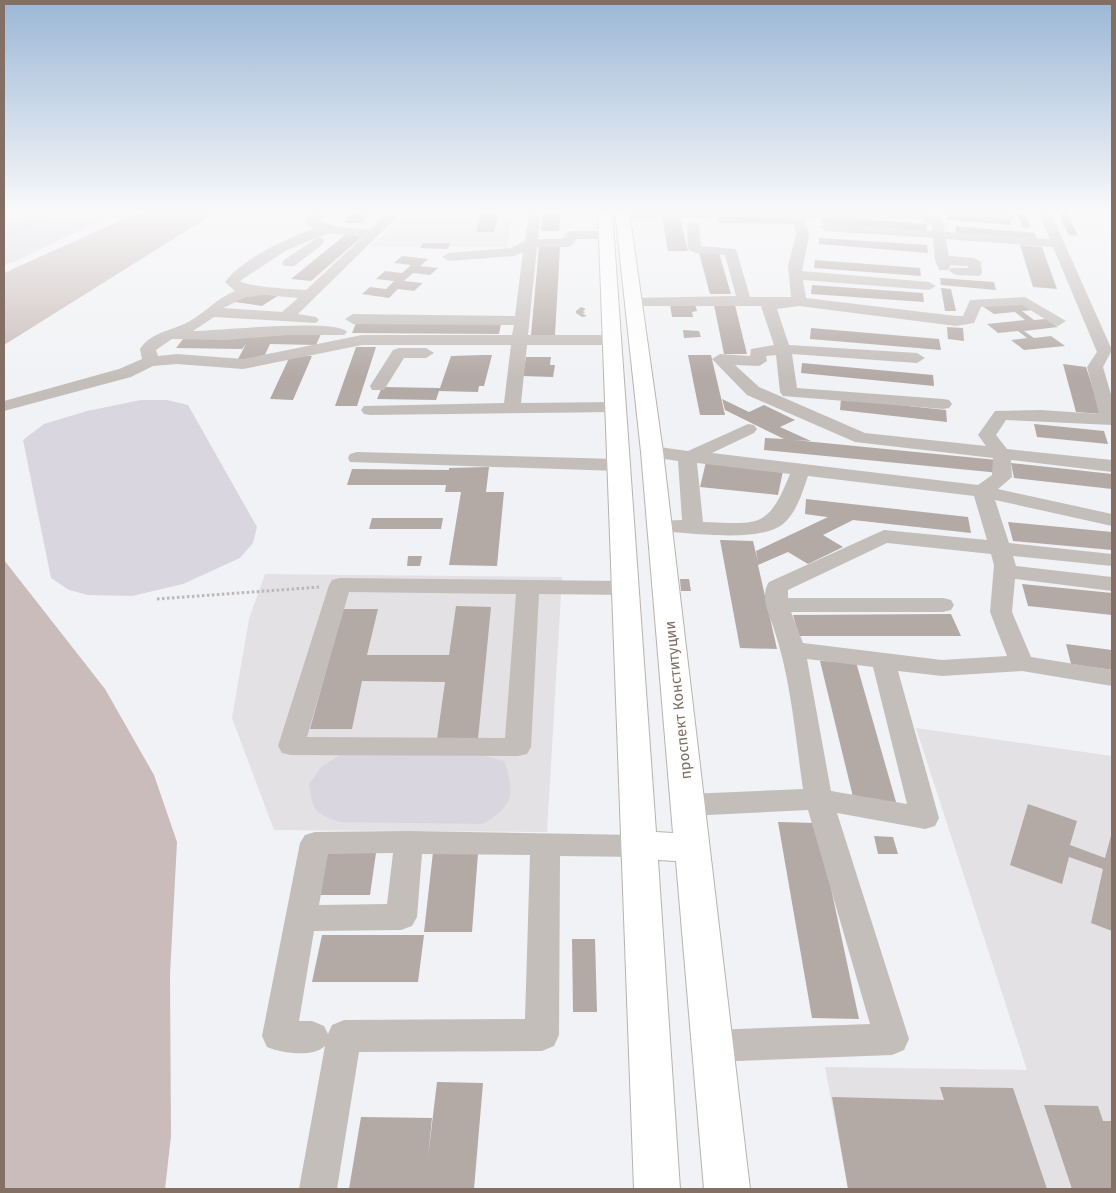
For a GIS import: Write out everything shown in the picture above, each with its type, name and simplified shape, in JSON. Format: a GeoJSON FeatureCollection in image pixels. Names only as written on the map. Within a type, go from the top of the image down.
{"type":"FeatureCollection","features":[{"type":"Feature","properties":{"kind":"main road","name":"проспект Конституции"},"geometry":{"type":"LineString","coordinates":[[615,267],[612,345],[617,458],[626,588],[657,1189]]}},
{"type":"Feature","properties":{"kind":"main road","name":"проспект Конституции"},"geometry":{"type":"LineString","coordinates":[[624,267],[633,302],[652,452],[727,1189]]}},
{"type":"Feature","properties":{"kind":"main road"},"geometry":{"type":"LineString","coordinates":[[612,345],[638,350]]}},
{"type":"Feature","properties":{"kind":"main road"},"geometry":{"type":"LineString","coordinates":[[617,458],[652,452]]}},
{"type":"Feature","properties":{"kind":"main road"},"geometry":{"type":"LineString","coordinates":[[638,846],[692,847]]}},
{"type":"Feature","properties":{"kind":"lane"},"geometry":{"type":"LineString","coordinates":[[252,267],[237,276],[232,282],[239,288],[310,295]]}},
{"type":"Feature","properties":{"kind":"lane"},"geometry":{"type":"LineString","coordinates":[[286,318],[339,267]]}},
{"type":"Feature","properties":{"kind":"lane"},"geometry":{"type":"LineString","coordinates":[[512,408],[528,267]]}},
{"type":"Feature","properties":{"kind":"lane"},"geometry":{"type":"LineString","coordinates":[[735,267],[744,301]]}},
{"type":"Feature","properties":{"kind":"lane"},"geometry":{"type":"LineString","coordinates":[[795,267],[799,302]]}},
{"type":"Feature","properties":{"kind":"lane"},"geometry":{"type":"LineString","coordinates":[[982,491],[1002,478],[1002,454],[987,435],[1001,416],[1041,415],[1110,420],[1095,368],[1105,352],[1068,267]]}},
{"type":"Feature","properties":{"kind":"lane"},"geometry":{"type":"LineString","coordinates":[[796,275],[929,286]]}},
{"type":"Feature","properties":{"kind":"lane"},"geometry":{"type":"LineString","coordinates":[[151,362],[148,349],[166,336],[195,325],[234,294],[254,289]]}},
{"type":"Feature","properties":{"kind":"lane"},"geometry":{"type":"LineString","coordinates":[[633,302],[799,302],[956,321],[969,320],[975,303],[1024,301],[1058,321]]}},
{"type":"Feature","properties":{"kind":"lane"},"geometry":{"type":"LineString","coordinates":[[799,302],[768,305],[783,349],[789,392],[943,404]]}},
{"type":"Feature","properties":{"kind":"lane"},"geometry":{"type":"LineString","coordinates":[[210,312],[338,323],[338,332]]}},
{"type":"Feature","properties":{"kind":"lane"},"geometry":{"type":"LineString","coordinates":[[353,319],[521,321]]}},
{"type":"Feature","properties":{"kind":"lane"},"geometry":{"type":"LineString","coordinates":[[166,336],[226,335],[244,332],[289,330],[338,332],[362,340]]}},
{"type":"Feature","properties":{"kind":"lane"},"geometry":{"type":"LineString","coordinates":[[4,406],[125,373],[151,362],[177,359],[243,364],[362,340],[519,347]]}},
{"type":"Feature","properties":{"kind":"lane"},"geometry":{"type":"LineString","coordinates":[[378,386],[399,352],[612,345]]}},
{"type":"Feature","properties":{"kind":"lane"},"geometry":{"type":"LineString","coordinates":[[917,358],[783,349],[757,352],[759,361],[720,359],[753,391],[861,438],[1112,466]]}},
{"type":"Feature","properties":{"kind":"lane"},"geometry":{"type":"LineString","coordinates":[[370,410],[615,406]]}},
{"type":"Feature","properties":{"kind":"lane"},"geometry":{"type":"LineString","coordinates":[[689,457],[748,429]]}},
{"type":"Feature","properties":{"kind":"lane"},"geometry":{"type":"LineString","coordinates":[[652,452],[982,491],[1112,520]]}},
{"type":"Feature","properties":{"kind":"lane"},"geometry":{"type":"LineString","coordinates":[[689,457],[693,526]]}},
{"type":"Feature","properties":{"kind":"lane"},"geometry":{"type":"LineString","coordinates":[[357,458],[617,458]]}},
{"type":"Feature","properties":{"kind":"lane"},"geometry":{"type":"LineString","coordinates":[[660,525],[756,528],[773,522],[786,507],[800,470]]}},
{"type":"Feature","properties":{"kind":"lane"},"geometry":{"type":"LineString","coordinates":[[982,491],[1005,565],[1001,612],[1022,663]]}},
{"type":"Feature","properties":{"kind":"lane"},"geometry":{"type":"LineString","coordinates":[[712,1046],[892,1039],[819,799],[793,650],[777,605],[777,587],[884,536],[1112,560]]}},
{"type":"Feature","properties":{"kind":"lane"},"geometry":{"type":"LineString","coordinates":[[1004,571],[1112,584]]}},
{"type":"Feature","properties":{"kind":"lane"},"geometry":{"type":"LineString","coordinates":[[528,588],[518,747],[291,746],[340,585],[626,588]]}},
{"type":"Feature","properties":{"kind":"lane"},"geometry":{"type":"LineString","coordinates":[[777,605],[943,605]]}},
{"type":"Feature","properties":{"kind":"lane"},"geometry":{"type":"LineString","coordinates":[[793,650],[942,668],[1022,663],[1112,678]]}},
{"type":"Feature","properties":{"kind":"lane"},"geometry":{"type":"LineString","coordinates":[[688,805],[819,799],[925,818],[883,661]]}},
{"type":"Feature","properties":{"kind":"lane"},"geometry":{"type":"LineString","coordinates":[[312,1037],[279,1036],[315,843],[408,842],[638,846]]}},
{"type":"Feature","properties":{"kind":"lane"},"geometry":{"type":"LineString","coordinates":[[301,918],[401,917],[408,842]]}},
{"type":"Feature","properties":{"kind":"lane"},"geometry":{"type":"LineString","coordinates":[[318,1189],[344,1036],[542,1035],[545,845]]}},
{"type":"Feature","properties":{"kind":"path"},"geometry":{"type":"LineString","coordinates":[[157,599],[340,585]]}},
{"type":"Feature","properties":{"kind":"shaded area"},"geometry":{"type":"Polygon","coordinates":[[[18,267],[129,267],[4,345],[4,273],[18,267]]]}},
{"type":"Feature","properties":{"kind":"shaded area"},"geometry":{"type":"Polygon","coordinates":[[[141,400],[167,400],[188,405],[257,527],[253,543],[240,558],[183,584],[132,596],[88,595],[69,590],[51,578],[23,440],[44,424],[87,411],[141,400]]]}},
{"type":"Feature","properties":{"kind":"shaded area"},"geometry":{"type":"Polygon","coordinates":[[[4,560],[105,689],[154,775],[177,842],[170,974],[171,1136],[165,1189],[4,1189],[4,560]]]}},
{"type":"Feature","properties":{"kind":"shaded area"},"geometry":{"type":"Polygon","coordinates":[[[265,574],[562,577],[547,832],[274,830],[232,718],[249,619],[265,574]]]}},
{"type":"Feature","properties":{"kind":"shaded area"},"geometry":{"type":"Polygon","coordinates":[[[916,728],[1112,756],[1112,1189],[848,1189],[825,1067],[1027,1070],[916,728]]]}},
{"type":"Feature","properties":{"kind":"shaded area"},"geometry":{"type":"Polygon","coordinates":[[[342,754],[477,754],[504,761],[511,791],[506,805],[501,811],[483,824],[340,822],[316,810],[309,784],[322,766],[342,754]]]}},
{"type":"Feature","properties":{"kind":"building"},"geometry":{"type":"Polygon","coordinates":[[[306,267],[328,267],[311,281],[291,279],[306,267]]]}},
{"type":"Feature","properties":{"kind":"building"},"geometry":{"type":"Polygon","coordinates":[[[409,267],[438,268],[430,275],[413,273],[404,281],[423,283],[414,291],[398,289],[389,298],[362,294],[370,287],[386,289],[394,281],[376,279],[385,271],[402,273],[409,267]]]}},
{"type":"Feature","properties":{"kind":"building"},"geometry":{"type":"Polygon","coordinates":[[[537,267],[559,267],[555,335],[531,335],[537,267]]]}},
{"type":"Feature","properties":{"kind":"building"},"geometry":{"type":"Polygon","coordinates":[[[703,267],[723,267],[731,294],[710,294],[703,267]]]}},
{"type":"Feature","properties":{"kind":"building"},"geometry":{"type":"Polygon","coordinates":[[[903,267],[920,268],[921,276],[814,268],[903,267]]]}},
{"type":"Feature","properties":{"kind":"building"},"geometry":{"type":"Polygon","coordinates":[[[1027,267],[1049,267],[1057,289],[1033,287],[1027,267]]]}},
{"type":"Feature","properties":{"kind":"building"},"geometry":{"type":"Polygon","coordinates":[[[940,278],[994,282],[996,290],[941,285],[940,278]]]}},
{"type":"Feature","properties":{"kind":"building"},"geometry":{"type":"Polygon","coordinates":[[[812,285],[923,293],[924,302],[811,294],[812,285]]]}},
{"type":"Feature","properties":{"kind":"building"},"geometry":{"type":"Polygon","coordinates":[[[941,288],[951,289],[956,311],[945,311],[941,288]]]}},
{"type":"Feature","properties":{"kind":"building"},"geometry":{"type":"Polygon","coordinates":[[[252,291],[279,295],[262,306],[235,302],[252,291]]]}},
{"type":"Feature","properties":{"kind":"building"},"geometry":{"type":"Polygon","coordinates":[[[1022,302],[1033,310],[1022,311],[1034,320],[1046,319],[1058,327],[1024,331],[1034,338],[1051,336],[1065,346],[1024,350],[1011,340],[1027,338],[1018,331],[998,333],[987,324],[1025,320],[1015,312],[994,314],[982,306],[1022,302]]]}},
{"type":"Feature","properties":{"kind":"building"},"geometry":{"type":"Polygon","coordinates":[[[670,304],[695,304],[697,311],[692,312],[693,317],[672,317],[670,304]]]}},
{"type":"Feature","properties":{"kind":"building"},"geometry":{"type":"Polygon","coordinates":[[[714,305],[735,305],[747,354],[724,354],[714,305]]]}},
{"type":"Feature","properties":{"kind":"building"},"geometry":{"type":"Polygon","coordinates":[[[581,307],[586,309],[583,311],[585,313],[582,313],[587,316],[582,317],[576,313],[581,307]]]}},
{"type":"Feature","properties":{"kind":"building"},"geometry":{"type":"Polygon","coordinates":[[[356,323],[501,324],[499,334],[352,333],[356,323]]]}},
{"type":"Feature","properties":{"kind":"building"},"geometry":{"type":"Polygon","coordinates":[[[947,327],[963,328],[964,341],[948,339],[947,327]]]}},
{"type":"Feature","properties":{"kind":"building"},"geometry":{"type":"Polygon","coordinates":[[[811,328],[939,339],[941,350],[810,339],[811,328]]]}},
{"type":"Feature","properties":{"kind":"building"},"geometry":{"type":"Polygon","coordinates":[[[683,330],[699,331],[701,337],[684,338],[683,330]]]}},
{"type":"Feature","properties":{"kind":"building"},"geometry":{"type":"Polygon","coordinates":[[[247,333],[321,334],[316,345],[270,344],[263,359],[238,359],[246,344],[242,349],[176,348],[184,338],[247,333]]]}},
{"type":"Feature","properties":{"kind":"building"},"geometry":{"type":"Polygon","coordinates":[[[356,347],[376,347],[357,406],[335,406],[356,347]]]}},
{"type":"Feature","properties":{"kind":"building"},"geometry":{"type":"Polygon","coordinates":[[[492,355],[484,386],[479,386],[478,392],[439,391],[436,400],[377,399],[382,387],[440,388],[451,356],[492,355]]]}},
{"type":"Feature","properties":{"kind":"building"},"geometry":{"type":"Polygon","coordinates":[[[688,355],[711,355],[725,415],[700,415],[688,355]]]}},
{"type":"Feature","properties":{"kind":"building"},"geometry":{"type":"Polygon","coordinates":[[[290,356],[312,356],[293,400],[270,399],[290,356]]]}},
{"type":"Feature","properties":{"kind":"building"},"geometry":{"type":"Polygon","coordinates":[[[526,357],[551,357],[550,365],[555,365],[553,377],[523,376],[526,357]]]}},
{"type":"Feature","properties":{"kind":"building"},"geometry":{"type":"Polygon","coordinates":[[[802,363],[933,375],[934,386],[801,373],[802,363]]]}},
{"type":"Feature","properties":{"kind":"building"},"geometry":{"type":"Polygon","coordinates":[[[1063,364],[1086,367],[1101,414],[1076,412],[1063,364]]]}},
{"type":"Feature","properties":{"kind":"building"},"geometry":{"type":"Polygon","coordinates":[[[722,399],[749,412],[764,405],[795,420],[780,427],[811,441],[794,440],[997,460],[1000,473],[764,450],[765,438],[784,439],[725,410],[722,399]]]}},
{"type":"Feature","properties":{"kind":"building"},"geometry":{"type":"Polygon","coordinates":[[[841,399],[946,410],[947,422],[840,410],[841,399]]]}},
{"type":"Feature","properties":{"kind":"building"},"geometry":{"type":"Polygon","coordinates":[[[1034,424],[1104,431],[1108,444],[1037,437],[1034,424]]]}},
{"type":"Feature","properties":{"kind":"building"},"geometry":{"type":"Polygon","coordinates":[[[706,462],[783,471],[778,495],[700,487],[706,462]]]}},
{"type":"Feature","properties":{"kind":"building"},"geometry":{"type":"Polygon","coordinates":[[[1011,463],[1112,474],[1112,489],[1014,478],[1011,463]]]}},
{"type":"Feature","properties":{"kind":"building"},"geometry":{"type":"Polygon","coordinates":[[[489,467],[486,492],[504,492],[497,566],[449,565],[461,492],[445,492],[446,485],[347,485],[352,469],[449,470],[449,468],[489,467]]]}},
{"type":"Feature","properties":{"kind":"building"},"geometry":{"type":"Polygon","coordinates":[[[806,499],[968,517],[971,533],[853,520],[823,535],[843,547],[808,564],[788,552],[758,565],[777,649],[740,648],[720,540],[753,541],[758,562],[756,551],[828,517],[805,514],[806,499]]]}},
{"type":"Feature","properties":{"kind":"building"},"geometry":{"type":"Polygon","coordinates":[[[372,518],[443,518],[441,529],[369,529],[372,518]]]}},
{"type":"Feature","properties":{"kind":"building"},"geometry":{"type":"Polygon","coordinates":[[[1008,522],[1112,532],[1112,550],[1013,541],[1008,522]]]}},
{"type":"Feature","properties":{"kind":"building"},"geometry":{"type":"Polygon","coordinates":[[[408,556],[422,556],[420,566],[407,566],[408,556]]]}},
{"type":"Feature","properties":{"kind":"building"},"geometry":{"type":"Polygon","coordinates":[[[680,579],[689,579],[691,591],[681,591],[680,579]]]}},
{"type":"Feature","properties":{"kind":"building"},"geometry":{"type":"Polygon","coordinates":[[[1022,584],[1112,593],[1112,615],[1028,606],[1022,584]]]}},
{"type":"Feature","properties":{"kind":"building"},"geometry":{"type":"Polygon","coordinates":[[[456,606],[491,607],[478,739],[437,739],[445,682],[362,681],[352,729],[310,729],[343,609],[378,609],[367,655],[449,655],[456,606]]]}},
{"type":"Feature","properties":{"kind":"building"},"geometry":{"type":"Polygon","coordinates":[[[951,614],[961,636],[799,636],[793,615],[951,614]]]}},
{"type":"Feature","properties":{"kind":"building"},"geometry":{"type":"Polygon","coordinates":[[[1066,644],[1112,650],[1112,670],[1071,664],[1066,644]]]}},
{"type":"Feature","properties":{"kind":"building"},"geometry":{"type":"Polygon","coordinates":[[[820,661],[856,662],[896,802],[854,801],[820,661]]]}},
{"type":"Feature","properties":{"kind":"building"},"geometry":{"type":"Polygon","coordinates":[[[1028,804],[1077,821],[1070,845],[1105,858],[1112,832],[1112,931],[1091,923],[1103,869],[1069,857],[1062,884],[1010,865],[1028,804]]]}},
{"type":"Feature","properties":{"kind":"building"},"geometry":{"type":"Polygon","coordinates":[[[778,822],[817,823],[859,1019],[812,1018],[778,822]]]}},
{"type":"Feature","properties":{"kind":"building"},"geometry":{"type":"Polygon","coordinates":[[[874,836],[893,837],[898,854],[878,854],[874,836]]]}},
{"type":"Feature","properties":{"kind":"building"},"geometry":{"type":"Polygon","coordinates":[[[323,852],[376,853],[370,895],[312,895],[323,852]]]}},
{"type":"Feature","properties":{"kind":"building"},"geometry":{"type":"Polygon","coordinates":[[[433,852],[478,853],[472,932],[424,932],[433,852]]]}},
{"type":"Feature","properties":{"kind":"building"},"geometry":{"type":"Polygon","coordinates":[[[322,935],[424,935],[418,982],[312,982],[322,935]]]}},
{"type":"Feature","properties":{"kind":"building"},"geometry":{"type":"Polygon","coordinates":[[[572,939],[595,939],[597,1012],[573,1012],[572,939]]]}},
{"type":"Feature","properties":{"kind":"building"},"geometry":{"type":"Polygon","coordinates":[[[437,1082],[483,1083],[474,1189],[349,1189],[361,1117],[432,1118],[428,1157],[437,1082]]]}},
{"type":"Feature","properties":{"kind":"building"},"geometry":{"type":"Polygon","coordinates":[[[940,1087],[1013,1088],[1047,1189],[848,1189],[832,1097],[944,1100],[940,1087]]]}},
{"type":"Feature","properties":{"kind":"building"},"geometry":{"type":"Polygon","coordinates":[[[1044,1105],[1098,1106],[1103,1121],[1112,1121],[1112,1189],[1072,1189],[1044,1105]]]}}]}
